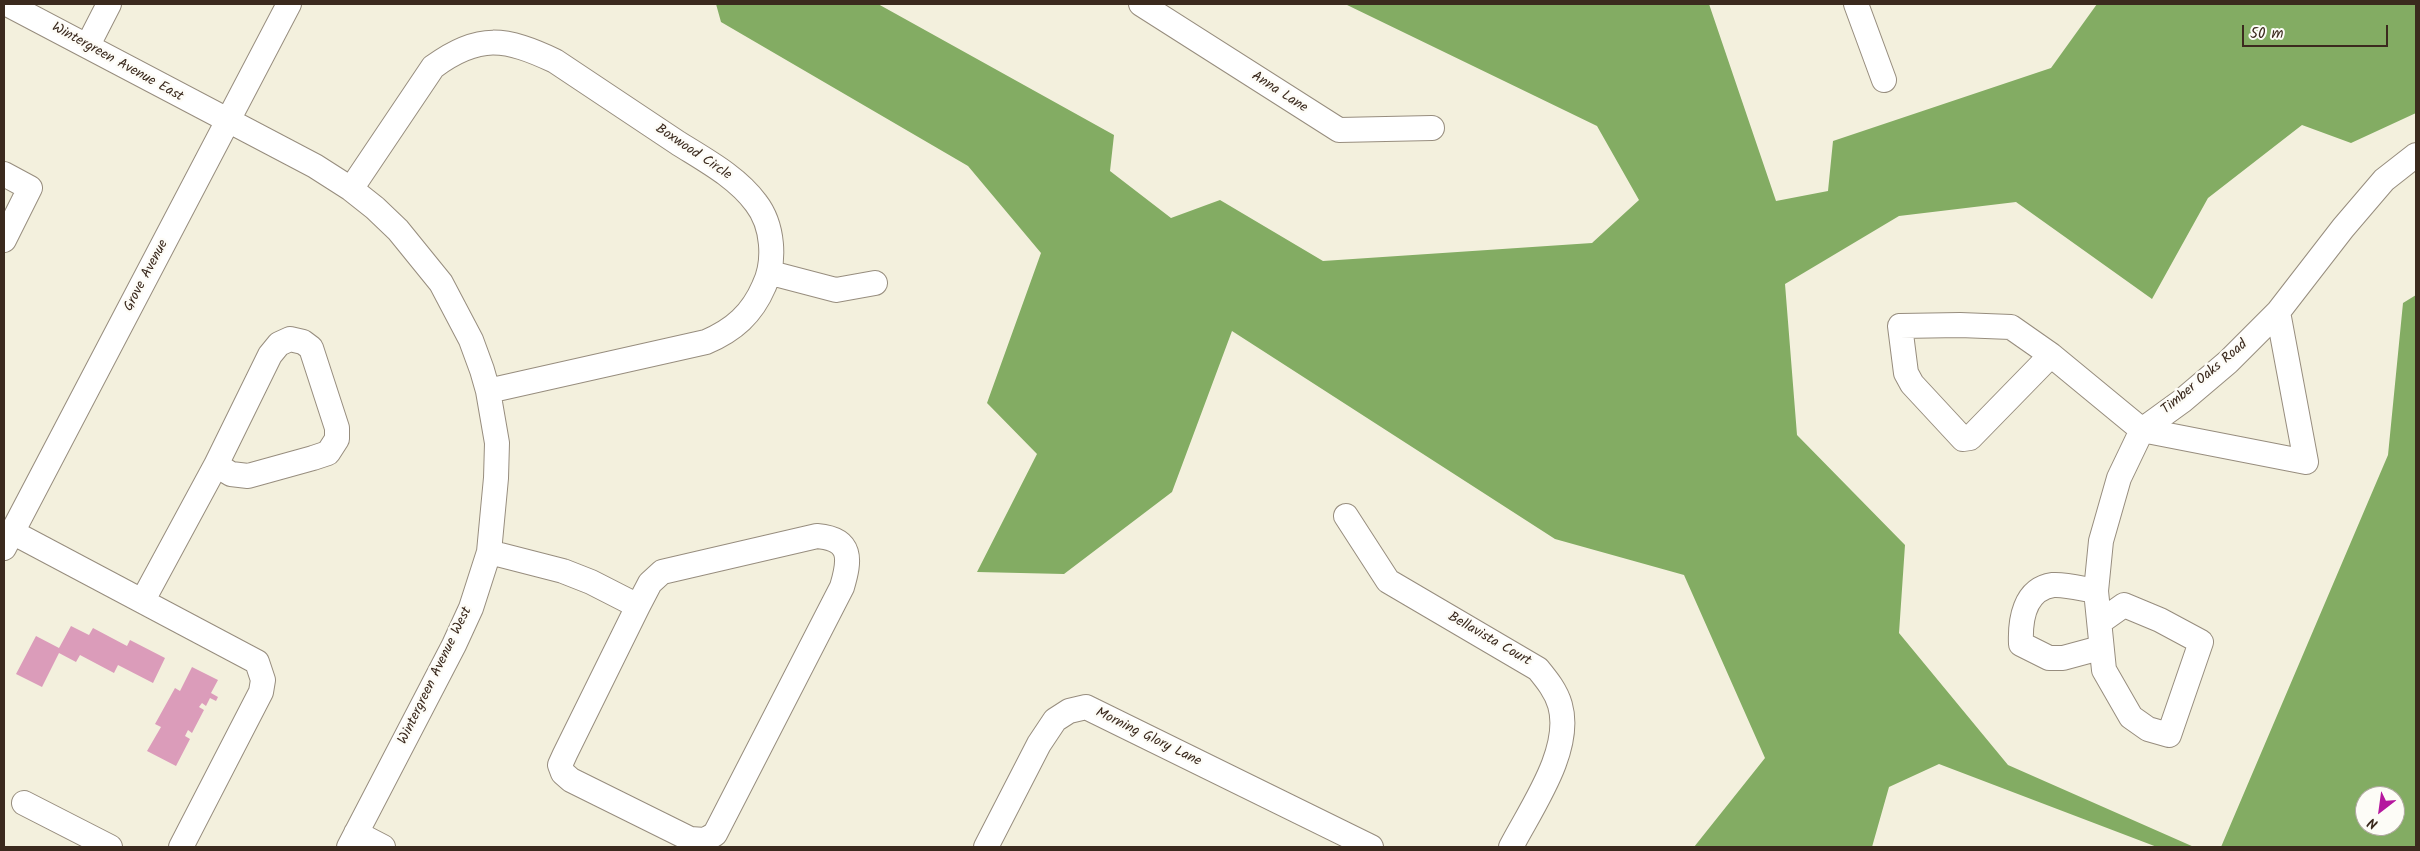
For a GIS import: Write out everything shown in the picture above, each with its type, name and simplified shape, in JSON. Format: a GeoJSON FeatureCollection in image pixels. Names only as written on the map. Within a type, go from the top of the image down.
{"type":"FeatureCollection","features":[{"type":"Feature","properties":{"kind":"street","name":"Wintergreen Avenue East"},"geometry":{"type":"LineString","coordinates":[[7,4],[88,45],[228,122]]}},
{"type":"Feature","properties":{"kind":"street"},"geometry":{"type":"LineString","coordinates":[[88,45],[109,4]]}},
{"type":"Feature","properties":{"kind":"street","name":"Grove Avenue"},"geometry":{"type":"LineString","coordinates":[[8,540],[289,4]]}},
{"type":"Feature","properties":{"kind":"street","name":"Anna Lane"},"geometry":{"type":"LineString","coordinates":[[1141,4],[1339,130],[1432,128]]}},
{"type":"Feature","properties":{"kind":"street"},"geometry":{"type":"LineString","coordinates":[[1856,4],[1884,80]]}},
{"type":"Feature","properties":{"kind":"street","name":"Boxwood Circle"},"geometry":{"type":"LineString","coordinates":[[351,188],[433,67],[453,52],[469,45],[486,42],[506,42],[525,47],[555,61],[730,177],[756,203],[764,219],[771,256],[771,273]]}},
{"type":"Feature","properties":{"kind":"street","name":"Wintergreen Avenue West"},"geometry":{"type":"LineString","coordinates":[[228,122],[315,166],[351,188],[398,230],[441,283],[471,340],[488,391],[497,444],[496,478],[489,552],[471,608],[454,645],[352,840]]}},
{"type":"Feature","properties":{"kind":"street","name":"Timber Oaks Road"},"geometry":{"type":"LineString","coordinates":[[2100,622],[2124,605],[2160,620],[2201,642],[2169,735],[2148,729],[2131,717],[2104,670],[2100,648],[2100,622],[2096,591],[2101,541],[2119,478],[2142,430],[2182,401],[2228,362],[2278,312],[2343,228],[2384,180],[2416,155]]}},
{"type":"Feature","properties":{"kind":"street"},"geometry":{"type":"LineString","coordinates":[[4,174],[30,188],[4,240]]}},
{"type":"Feature","properties":{"kind":"street"},"geometry":{"type":"LineString","coordinates":[[488,391],[706,342],[724,334],[739,324],[752,310],[771,273],[836,290],[875,283]]}},
{"type":"Feature","properties":{"kind":"street"},"geometry":{"type":"LineString","coordinates":[[2051,355],[1970,438],[1963,439],[1912,384],[1906,373],[1900,326],[1960,325],[2011,327],[2051,355],[2142,430],[2306,462],[2278,312]]}},
{"type":"Feature","properties":{"kind":"street"},"geometry":{"type":"LineString","coordinates":[[143,600],[216,465],[270,355],[279,344],[290,339],[303,342],[311,348],[337,428],[337,439],[328,453],[248,476],[231,474],[216,465]]}},
{"type":"Feature","properties":{"kind":"street","name":"Bellavista Court"},"geometry":{"type":"LineString","coordinates":[[1346,516],[1388,581],[1538,669],[1553,687],[1560,706],[1562,728],[1556,760],[1511,847]]}},
{"type":"Feature","properties":{"kind":"street"},"geometry":{"type":"LineString","coordinates":[[817,536],[831,537],[844,547],[849,562],[842,587],[722,825],[715,834],[705,840],[668,839],[571,780],[563,773],[560,765],[638,606],[650,583],[662,572],[817,536]]}},
{"type":"Feature","properties":{"kind":"street"},"geometry":{"type":"LineString","coordinates":[[8,540],[143,600],[258,662],[263,680],[261,692],[181,847]]}},
{"type":"Feature","properties":{"kind":"street"},"geometry":{"type":"LineString","coordinates":[[489,552],[563,571],[591,582],[638,606]]}},
{"type":"Feature","properties":{"kind":"street"},"geometry":{"type":"LineString","coordinates":[[2096,591],[2053,585],[2036,592],[2026,606],[2020,622],[2021,644],[2050,658],[2063,658],[2100,648]]}},
{"type":"Feature","properties":{"kind":"street","name":"Morning Glory Lane"},"geometry":{"type":"LineString","coordinates":[[986,847],[1039,744],[1054,720],[1069,711],[1086,707],[1371,847]]}},
{"type":"Feature","properties":{"kind":"street"},"geometry":{"type":"LineString","coordinates":[[24,803],[110,847]]}},
{"type":"Feature","properties":{"kind":"street"},"geometry":{"type":"LineString","coordinates":[[352,840],[383,847]]}},
{"type":"Feature","properties":{"kind":"green space"},"geometry":{"type":"Polygon","coordinates":[[[716,4],[878,4],[1114,135],[1110,171],[1171,218],[1220,200],[1323,261],[1592,243],[1639,200],[1597,126],[1345,4],[1709,4],[1776,201],[1828,191],[1833,141],[2051,68],[2097,4],[2416,4],[2416,113],[2351,143],[2302,125],[2208,198],[2152,299],[2016,202],[1899,216],[1785,284],[1797,435],[1905,545],[1899,633],[2008,765],[2194,847],[2157,847],[1939,764],[1889,787],[1872,847],[1694,847],[1765,758],[1684,575],[1555,539],[1232,331],[1172,492],[1064,574],[977,572],[1037,454],[987,403],[1041,253],[968,166],[721,22],[716,4]]]}},
{"type":"Feature","properties":{"kind":"green space"},"geometry":{"type":"Polygon","coordinates":[[[2416,295],[2416,847],[2221,847],[2388,455],[2403,303],[2416,295]]]}},
{"type":"Feature","properties":{"kind":"building"},"geometry":{"type":"Polygon","coordinates":[[[71,626],[89,635],[93,628],[127,646],[130,640],[165,658],[153,683],[118,665],[114,673],[80,655],[76,662],[59,653],[42,687],[16,674],[36,636],[59,648],[71,626]]]}},
{"type":"Feature","properties":{"kind":"building"},"geometry":{"type":"Polygon","coordinates":[[[192,667],[218,680],[211,693],[218,697],[216,701],[210,698],[206,706],[202,703],[199,707],[204,710],[192,733],[188,730],[185,736],[190,739],[176,766],[147,751],[161,727],[155,724],[175,688],[180,691],[192,667]]]}}]}
